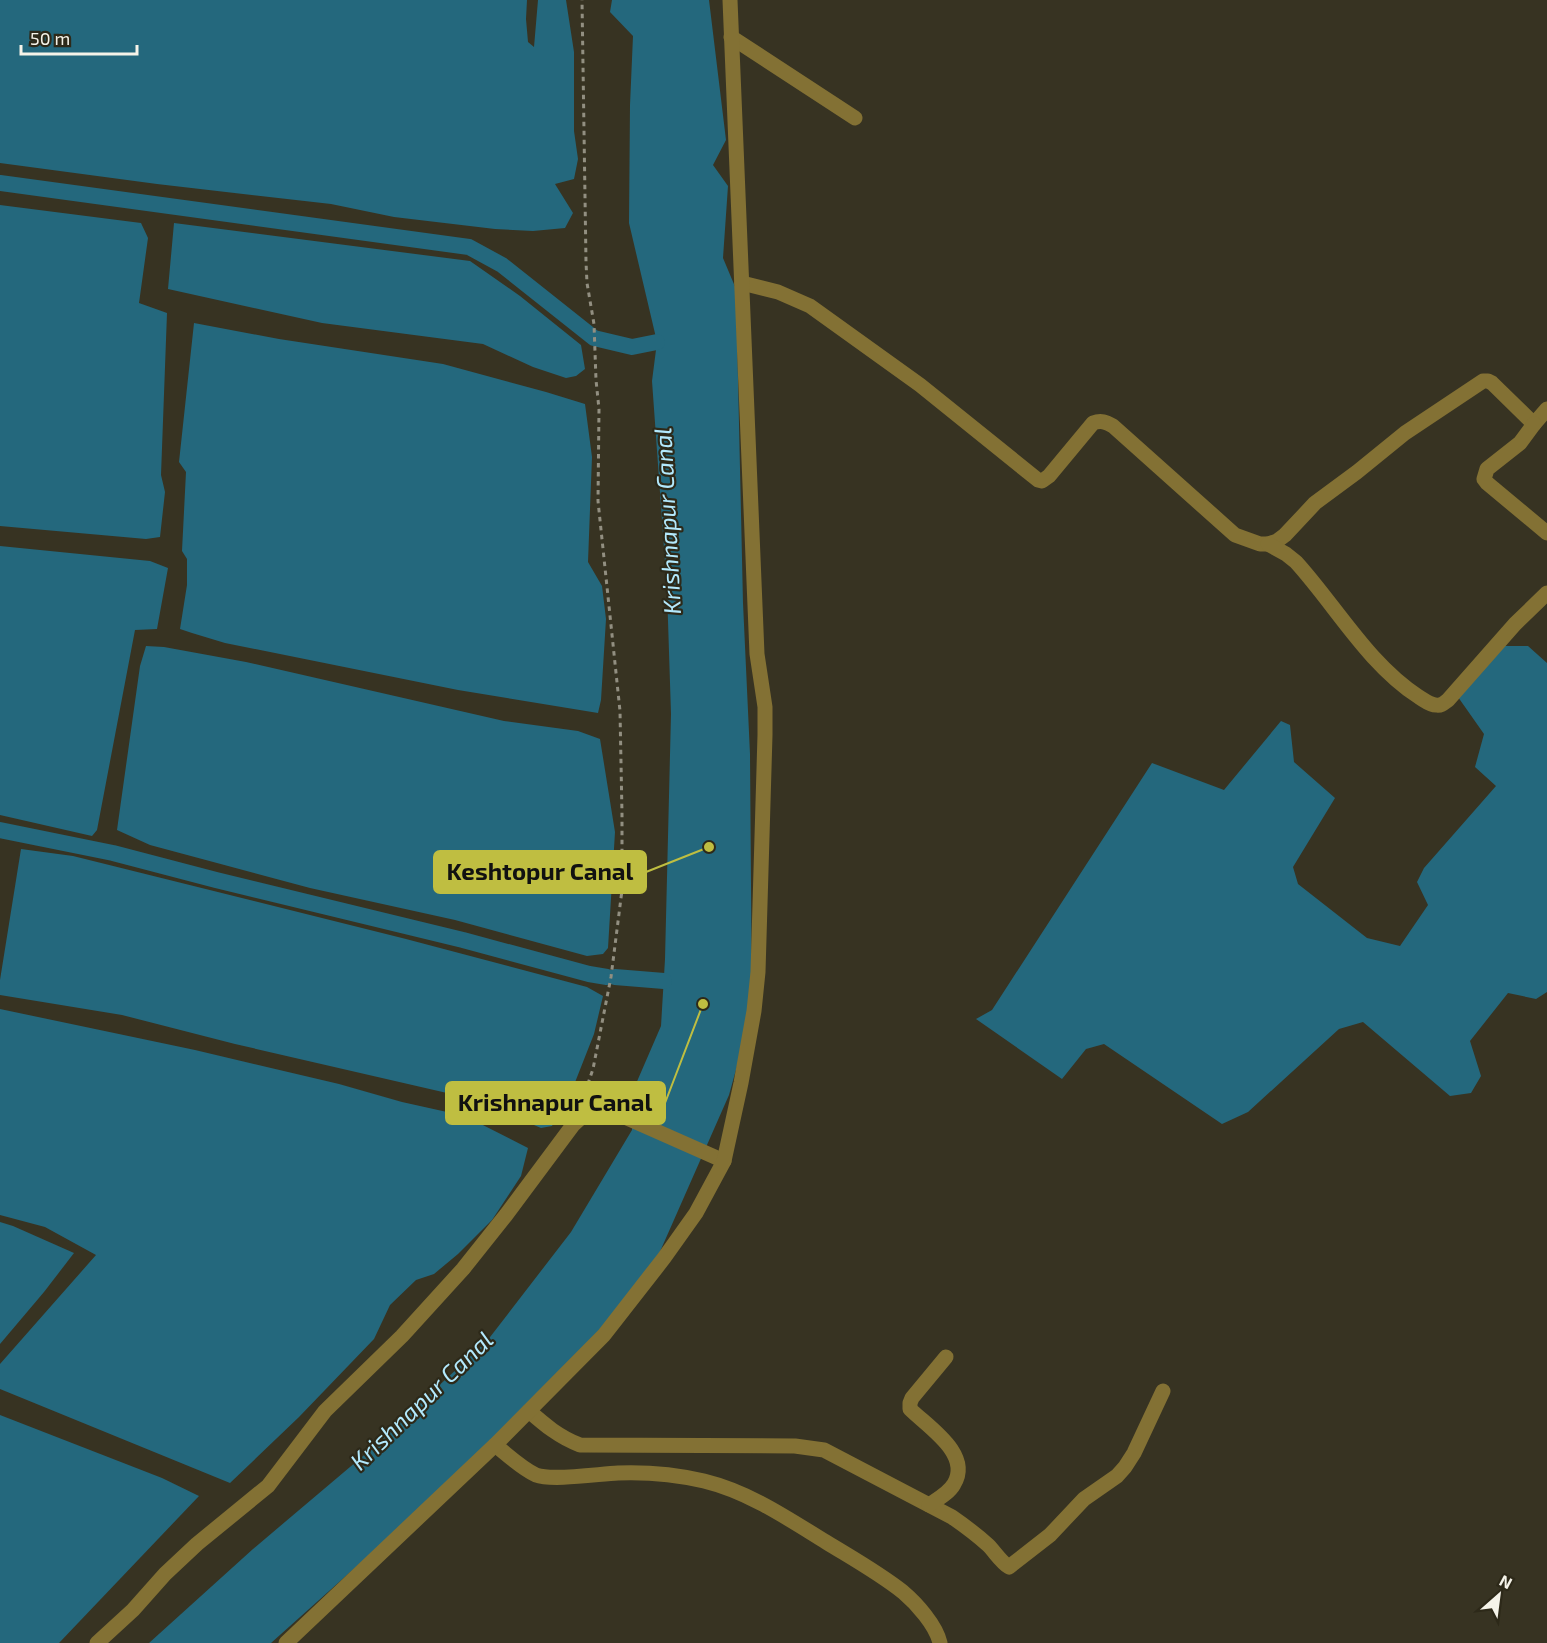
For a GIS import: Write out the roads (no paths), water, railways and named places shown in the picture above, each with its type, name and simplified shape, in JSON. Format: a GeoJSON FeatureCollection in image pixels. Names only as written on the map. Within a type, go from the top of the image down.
{"type":"FeatureCollection","features":[{"type":"Feature","properties":{"kind":"street"},"geometry":{"type":"LineString","coordinates":[[286,1643],[495,1445],[603,1335],[664,1258],[696,1213],[724,1161],[754,1011],[758,972],[765,735],[765,707],[757,654],[729,0]]}},
{"type":"Feature","properties":{"kind":"street"},"geometry":{"type":"LineString","coordinates":[[731,37],[855,118]]}},
{"type":"Feature","properties":{"kind":"street"},"geometry":{"type":"LineString","coordinates":[[742,283],[778,292],[810,306],[920,385],[1038,480],[1049,476],[1093,423],[1106,422],[1235,535],[1260,544],[1277,541],[1315,503],[1358,472],[1405,433],[1483,381],[1492,383],[1534,424]]}},
{"type":"Feature","properties":{"kind":"street"},"geometry":{"type":"LineString","coordinates":[[1547,409],[1520,442],[1487,469],[1484,479],[1547,533]]}},
{"type":"Feature","properties":{"kind":"street"},"geometry":{"type":"LineString","coordinates":[[1269,544],[1296,562],[1370,652],[1392,675],[1411,692],[1436,705],[1448,700],[1519,619],[1547,593]]}},
{"type":"Feature","properties":{"kind":"street"},"geometry":{"type":"LineString","coordinates":[[97,1643],[133,1610],[165,1574],[197,1544],[268,1486],[325,1410],[402,1336],[463,1269],[573,1125],[584,1115],[607,1113],[620,1115],[724,1161]]}},
{"type":"Feature","properties":{"kind":"street"},"geometry":{"type":"LineString","coordinates":[[929,1505],[954,1485],[958,1463],[955,1453],[910,1409],[910,1403],[946,1357]]}},
{"type":"Feature","properties":{"kind":"street"},"geometry":{"type":"LineString","coordinates":[[529,1411],[548,1428],[580,1445],[795,1446],[824,1450],[952,1517],[990,1547],[1007,1566],[1012,1565],[1050,1535],[1084,1499],[1117,1476],[1134,1453],[1163,1391]]}},
{"type":"Feature","properties":{"kind":"street"},"geometry":{"type":"LineString","coordinates":[[495,1445],[521,1466],[537,1475],[551,1477],[620,1473],[659,1474],[704,1481],[740,1493],[765,1505],[883,1576],[922,1612],[939,1637],[940,1643]]}},
{"type":"Feature","properties":{"kind":"water"},"geometry":{"type":"Polygon","coordinates":[[[0,0],[527,0],[528,42],[534,47],[538,0],[566,0],[574,52],[574,131],[578,159],[574,179],[555,184],[573,213],[565,228],[533,231],[495,229],[394,217],[331,204],[0,163],[0,0]]]}},
{"type":"Feature","properties":{"kind":"water"},"geometry":{"type":"Polygon","coordinates":[[[612,0],[709,0],[726,140],[713,165],[728,186],[723,258],[736,289],[743,603],[750,754],[752,1012],[729,1095],[651,1272],[558,1376],[442,1490],[271,1643],[149,1643],[253,1549],[363,1456],[487,1341],[571,1232],[632,1130],[632,1093],[661,1026],[665,959],[671,714],[667,590],[652,381],[657,342],[629,223],[633,36],[610,12],[612,0]]]}},
{"type":"Feature","properties":{"kind":"water"},"geometry":{"type":"Polygon","coordinates":[[[0,205],[141,223],[148,238],[139,303],[167,313],[161,475],[165,492],[160,537],[146,539],[0,526],[0,205]]]}},
{"type":"Feature","properties":{"kind":"water"},"geometry":{"type":"Polygon","coordinates":[[[174,223],[470,261],[520,296],[581,345],[585,369],[576,376],[566,378],[533,367],[483,344],[322,323],[168,289],[174,223]]]}},
{"type":"Feature","properties":{"kind":"water"},"geometry":{"type":"Polygon","coordinates":[[[194,323],[279,339],[443,364],[585,404],[592,457],[588,562],[602,586],[606,619],[601,700],[598,713],[458,690],[225,643],[180,629],[187,585],[187,559],[182,551],[186,472],[179,462],[194,323]]]}},
{"type":"Feature","properties":{"kind":"water"},"geometry":{"type":"Polygon","coordinates":[[[0,546],[150,561],[168,568],[157,629],[135,630],[97,830],[92,836],[0,815],[0,546]]]}},
{"type":"Feature","properties":{"kind":"water"},"geometry":{"type":"Polygon","coordinates":[[[146,646],[164,647],[246,662],[504,721],[578,731],[600,739],[615,832],[608,948],[603,954],[587,956],[455,920],[310,888],[150,845],[117,830],[140,666],[146,646]]]}},
{"type":"Feature","properties":{"kind":"water"},"geometry":{"type":"Polygon","coordinates":[[[1502,646],[1528,646],[1547,663],[1547,992],[1536,999],[1508,993],[1470,1041],[1481,1076],[1471,1093],[1450,1096],[1363,1022],[1339,1029],[1248,1112],[1222,1124],[1104,1044],[1086,1049],[1062,1079],[976,1019],[992,1010],[1152,763],[1224,790],[1281,721],[1290,725],[1294,762],[1335,798],[1293,867],[1298,884],[1367,938],[1400,946],[1428,905],[1417,882],[1424,868],[1496,786],[1475,767],[1484,734],[1458,697],[1502,646]]]}},
{"type":"Feature","properties":{"kind":"water"},"geometry":{"type":"Polygon","coordinates":[[[21,849],[73,856],[406,939],[587,987],[603,996],[594,1034],[572,1090],[552,1126],[541,1128],[473,1099],[235,1044],[122,1015],[0,995],[0,980],[21,849]]]}},
{"type":"Feature","properties":{"kind":"water"},"geometry":{"type":"Polygon","coordinates":[[[0,1009],[195,1050],[465,1116],[528,1148],[521,1176],[492,1220],[434,1274],[416,1280],[390,1305],[374,1339],[299,1417],[230,1483],[0,1389],[0,1364],[96,1255],[45,1227],[0,1215],[0,1009]]]}},
{"type":"Feature","properties":{"kind":"water"},"geometry":{"type":"Polygon","coordinates":[[[0,1222],[74,1253],[0,1344],[0,1222]]]}},
{"type":"Feature","properties":{"kind":"water"},"geometry":{"type":"Polygon","coordinates":[[[0,1415],[162,1478],[199,1496],[59,1643],[0,1643],[0,1415]]]}},
{"type":"Feature","properties":{"kind":"waterway"},"geometry":{"type":"LineString","coordinates":[[0,183],[469,247],[502,265],[594,338],[632,347],[657,342]]}},
{"type":"Feature","properties":{"kind":"waterway"},"geometry":{"type":"LineString","coordinates":[[0,830],[113,853],[607,977]]}},
{"type":"Feature","properties":{"kind":"waterway"},"geometry":{"type":"LineString","coordinates":[[615,977],[664,981]]}},
{"type":"Feature","properties":{"kind":"place","name":"Keshtopur Canal"},"geometry":{"type":"Point","coordinates":[709,847]}},
{"type":"Feature","properties":{"kind":"place","name":"Krishnapur Canal"},"geometry":{"type":"Point","coordinates":[703,1004]}}]}
